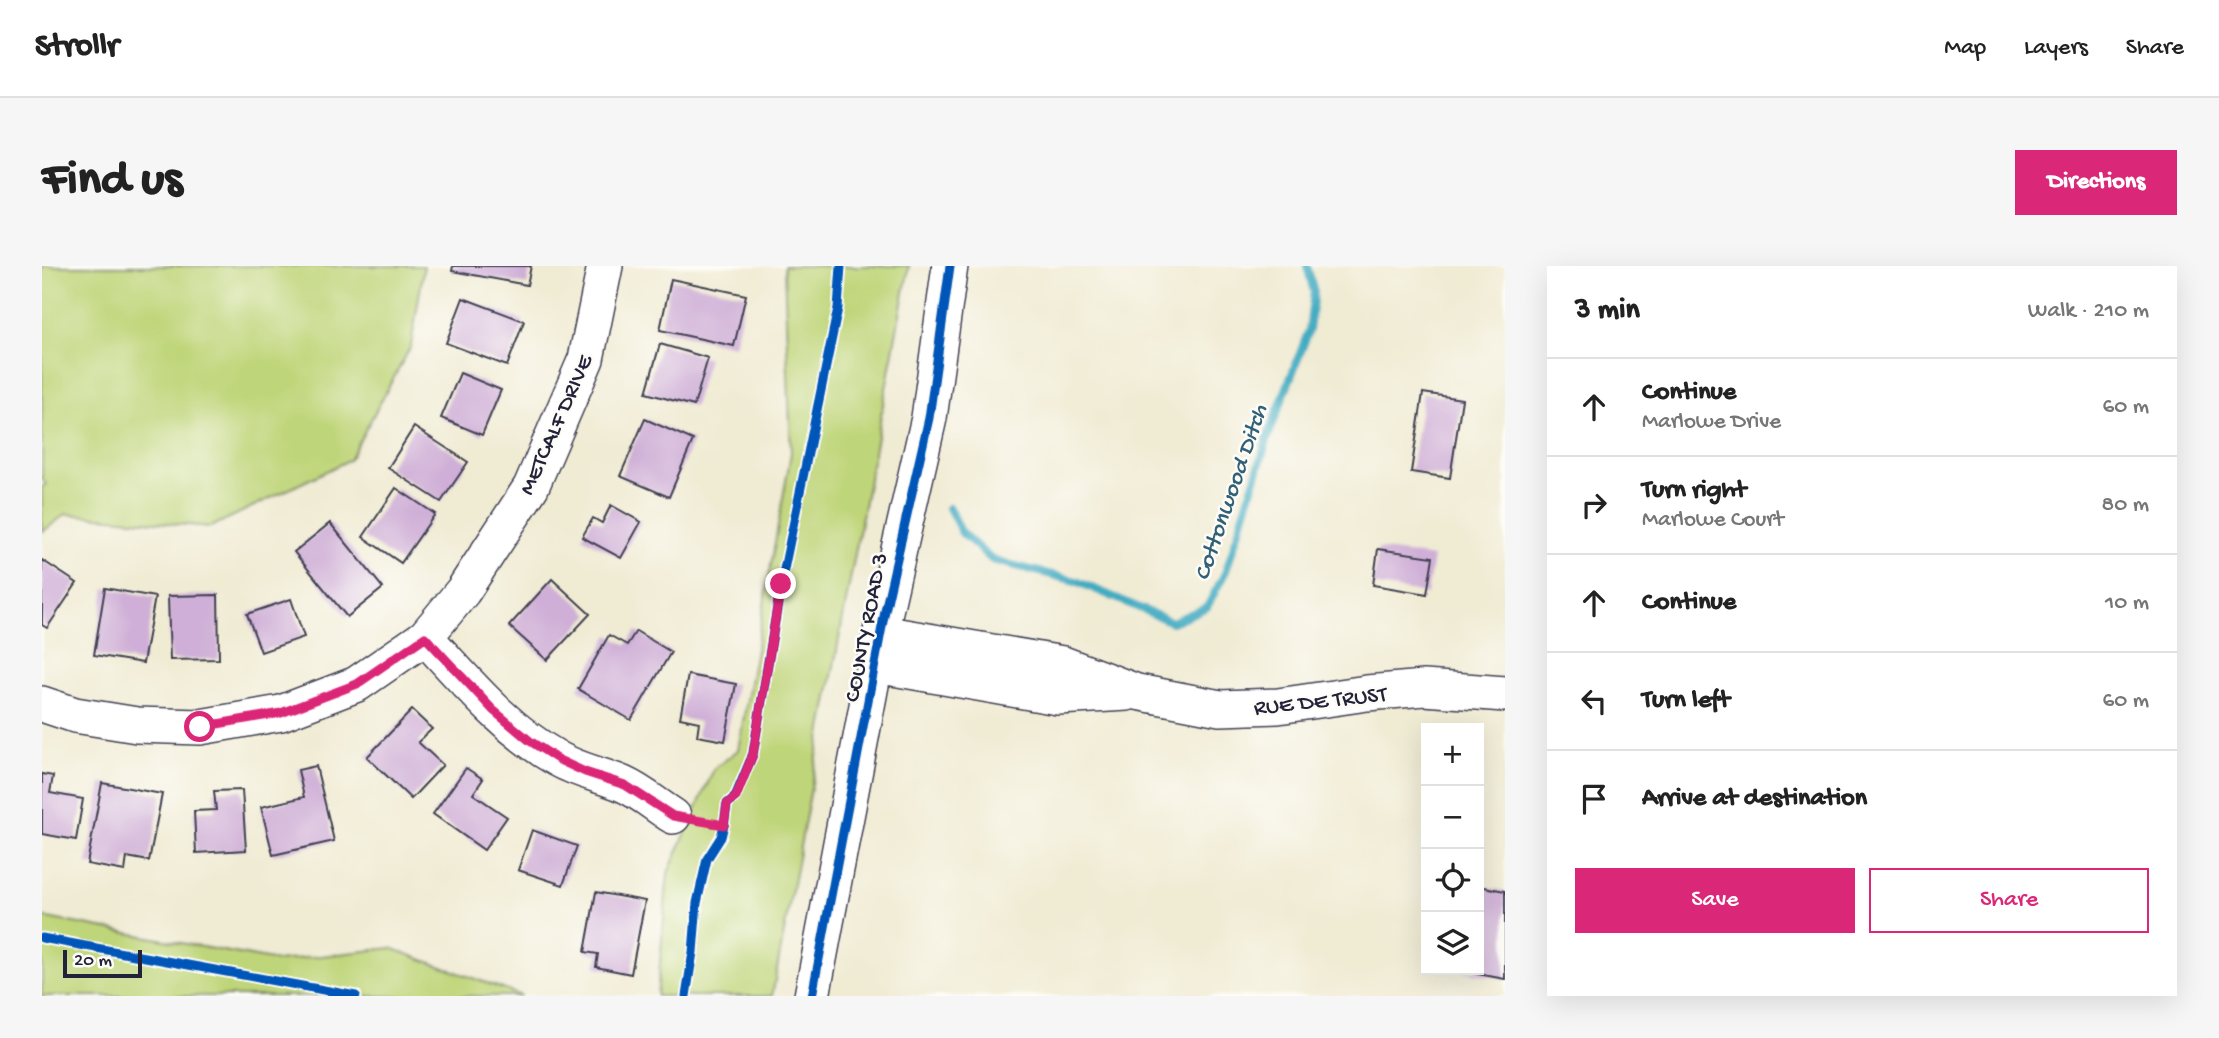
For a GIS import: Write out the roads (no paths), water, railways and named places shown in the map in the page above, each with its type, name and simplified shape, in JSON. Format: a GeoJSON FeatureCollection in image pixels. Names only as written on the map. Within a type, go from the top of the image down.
{"type":"FeatureCollection","features":[{"type":"Feature","properties":{"kind":"street","name":"METCALF DRIVE"},"geometry":{"type":"LineString","coordinates":[[42,704],[75,715],[137,725],[200,727],[281,713],[357,684],[425,637],[463,591],[531,487],[586,359],[605,266]]}},
{"type":"Feature","properties":{"kind":"street","name":"COUNTY ROAD 3"},"geometry":{"type":"LineString","coordinates":[[812,996],[878,649],[929,418],[950,266]]}},
{"type":"Feature","properties":{"kind":"street"},"geometry":{"type":"LineString","coordinates":[[425,637],[493,710],[530,741],[576,768],[625,785],[673,816]]}},
{"type":"Feature","properties":{"kind":"street","name":"RUE DE TRUST"},"geometry":{"type":"LineString","coordinates":[[878,649],[1063,664],[1137,692],[1220,708],[1278,706],[1424,688],[1505,694]]}},
{"type":"Feature","properties":{"kind":"waterway","name":"Cottonwood Ditch"},"geometry":{"type":"LineString","coordinates":[[949,508],[962,533],[992,560],[1076,581],[1172,622],[1207,607],[1226,571],[1270,431],[1309,330],[1314,292],[1307,266]]}}]}
